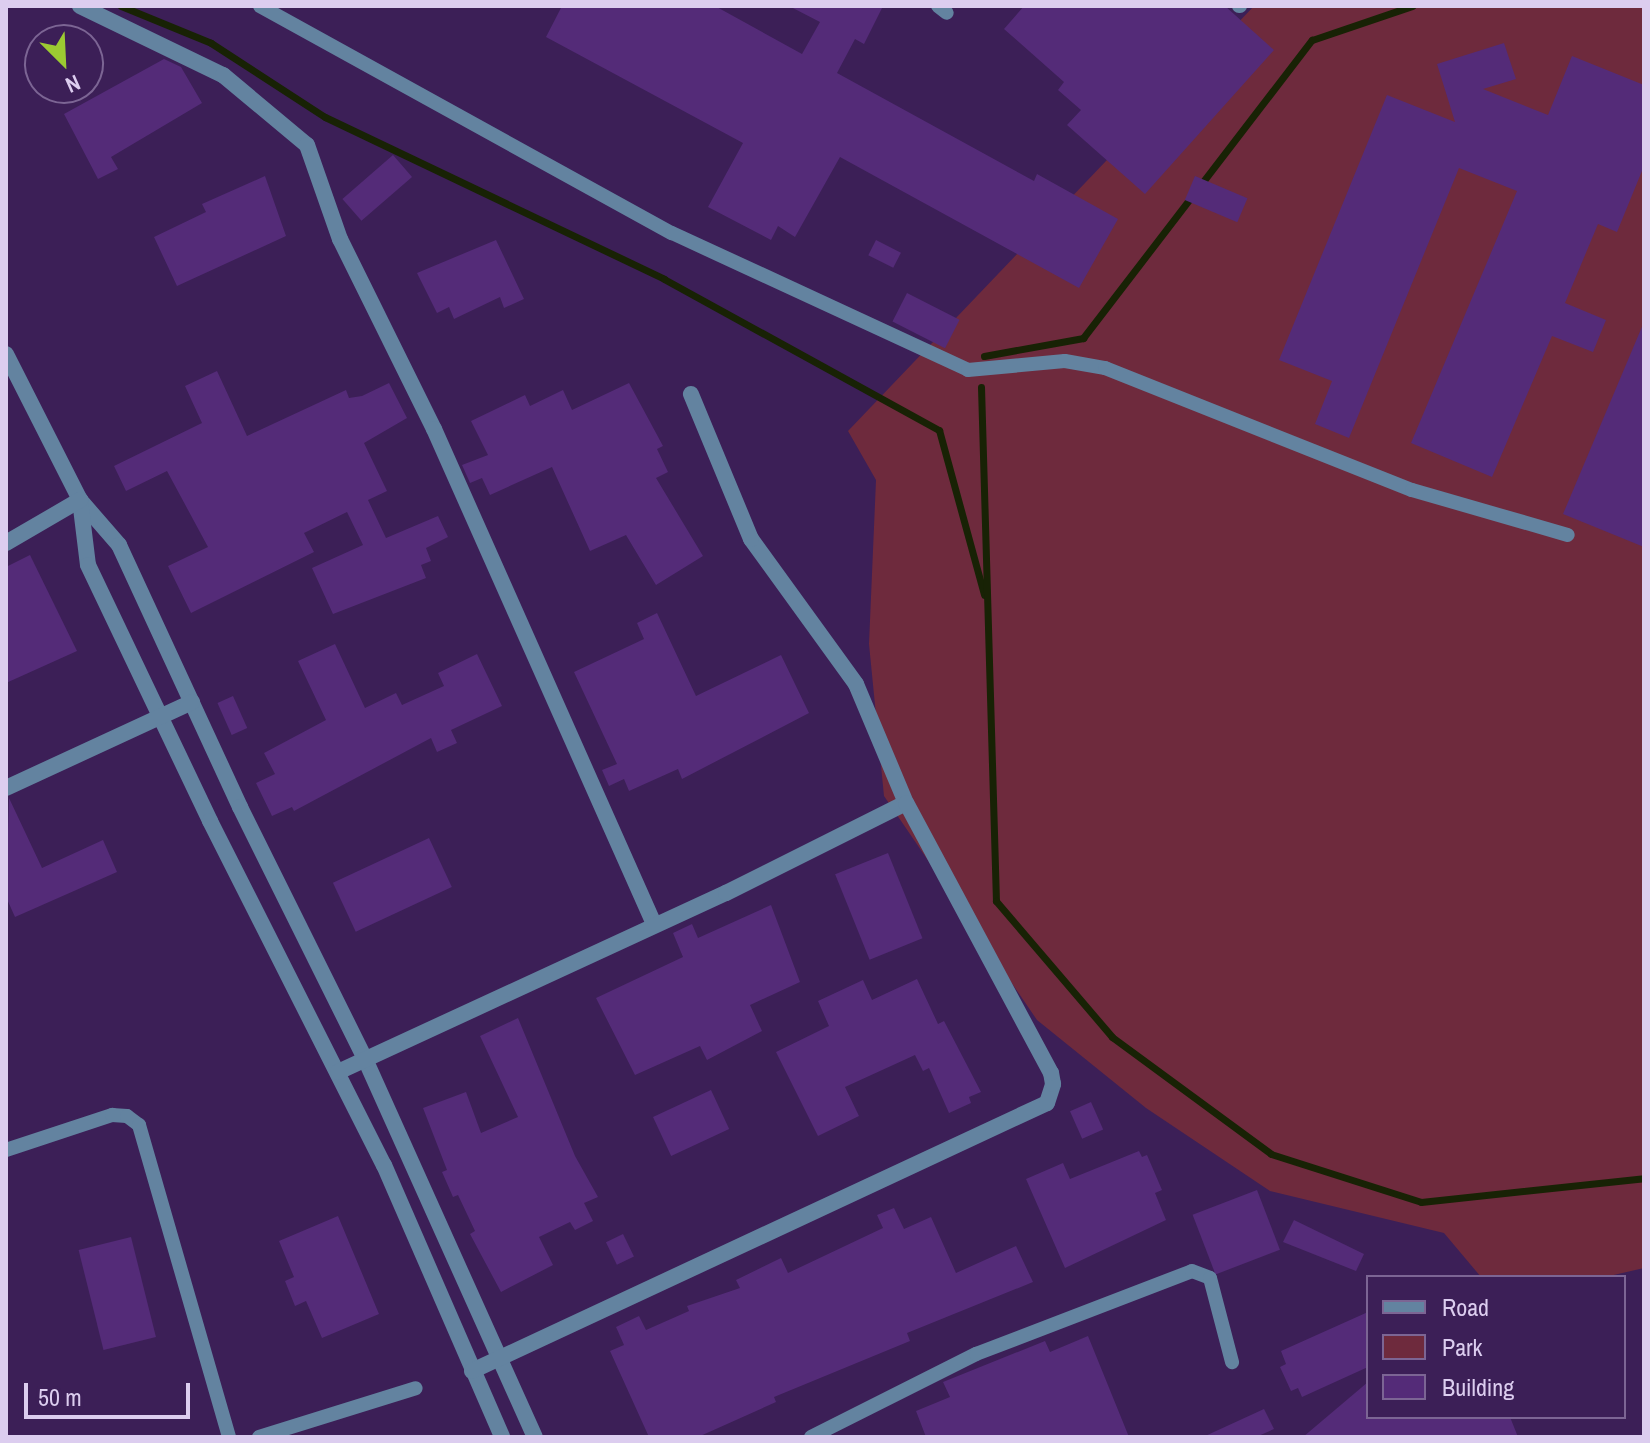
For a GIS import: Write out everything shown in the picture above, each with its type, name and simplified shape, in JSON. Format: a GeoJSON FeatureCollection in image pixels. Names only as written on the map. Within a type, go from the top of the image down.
{"type":"FeatureCollection","features":[{"type":"Feature","properties":{"kind":"street"},"geometry":{"type":"LineString","coordinates":[[80,6],[223,75],[307,145],[340,239],[434,429],[654,924]]}},
{"type":"Feature","properties":{"kind":"street"},"geometry":{"type":"LineString","coordinates":[[6,354],[80,500],[119,545],[365,1059],[535,1437]]}},
{"type":"Feature","properties":{"kind":"street"},"geometry":{"type":"LineString","coordinates":[[472,1371],[1047,1103],[1053,1084],[1051,1073],[906,803],[856,684],[751,539],[691,394]]}},
{"type":"Feature","properties":{"kind":"street"},"geometry":{"type":"LineString","coordinates":[[6,543],[80,500]]}},
{"type":"Feature","properties":{"kind":"street"},"geometry":{"type":"LineString","coordinates":[[80,500],[88,565],[210,821],[338,1072],[502,1437]]}},
{"type":"Feature","properties":{"kind":"street"},"geometry":{"type":"LineString","coordinates":[[6,788],[192,702]]}},
{"type":"Feature","properties":{"kind":"street"},"geometry":{"type":"LineString","coordinates":[[338,1072],[906,803]]}},
{"type":"Feature","properties":{"kind":"lane"},"geometry":{"type":"LineString","coordinates":[[260,6],[672,233],[968,370],[1065,361],[1105,368],[1412,490],[1568,535]]}},
{"type":"Feature","properties":{"kind":"lane"},"geometry":{"type":"LineString","coordinates":[[6,1150],[112,1115],[127,1116],[139,1125],[229,1437]]}},
{"type":"Feature","properties":{"kind":"lane"},"geometry":{"type":"LineString","coordinates":[[811,1437],[976,1354],[1192,1271],[1210,1278],[1232,1362]]}},
{"type":"Feature","properties":{"kind":"lane"},"geometry":{"type":"LineString","coordinates":[[259,1437],[416,1388]]}},
{"type":"Feature","properties":{"kind":"green space"},"geometry":{"type":"Polygon","coordinates":[[[1254,6],[1644,6],[1644,1268],[1614,1275],[1479,1275],[1444,1233],[1270,1191],[1146,1108],[1037,1020],[884,796],[869,644],[876,480],[848,431],[1254,6]]]}},
{"type":"Feature","properties":{"kind":"building"},"geometry":{"type":"Polygon","coordinates":[[[562,6],[715,6],[802,54],[820,22],[789,6],[883,6],[864,44],[855,39],[837,73],[1034,181],[1037,174],[1118,219],[1079,288],[840,157],[795,237],[778,226],[771,240],[708,207],[743,143],[546,37],[562,6]]]}},
{"type":"Feature","properties":{"kind":"building"},"geometry":{"type":"Polygon","coordinates":[[[1024,6],[1225,6],[1274,50],[1145,194],[1067,125],[1081,110],[1058,90],[1064,82],[1004,29],[1024,6]]]}},
{"type":"Feature","properties":{"kind":"building"},"geometry":{"type":"Polygon","coordinates":[[[1504,43],[1516,79],[1483,89],[1548,115],[1572,56],[1644,85],[1644,166],[1617,232],[1598,224],[1565,303],[1606,320],[1593,352],[1552,336],[1492,477],[1411,443],[1517,191],[1459,168],[1349,438],[1315,424],[1332,381],[1279,360],[1387,95],[1455,122],[1437,64],[1504,43]]]}},
{"type":"Feature","properties":{"kind":"building"},"geometry":{"type":"Polygon","coordinates":[[[164,59],[181,67],[202,103],[111,157],[118,169],[98,179],[64,114],[82,104],[104,104],[104,92],[164,59]]]}},
{"type":"Feature","properties":{"kind":"building"},"geometry":{"type":"Polygon","coordinates":[[[393,155],[412,177],[361,221],[342,199],[393,155]]]}},
{"type":"Feature","properties":{"kind":"building"},"geometry":{"type":"Polygon","coordinates":[[[265,176],[286,236],[177,286],[154,237],[206,212],[202,204],[265,176]]]}},
{"type":"Feature","properties":{"kind":"building"},"geometry":{"type":"Polygon","coordinates":[[[1195,176],[1247,198],[1237,222],[1185,200],[1195,176]]]}},
{"type":"Feature","properties":{"kind":"building"},"geometry":{"type":"Polygon","coordinates":[[[496,240],[524,299],[504,308],[500,297],[454,319],[449,307],[437,313],[417,273],[496,240]]]}},
{"type":"Feature","properties":{"kind":"building"},"geometry":{"type":"Polygon","coordinates":[[[876,240],[901,253],[893,268],[868,255],[876,240]]]}},
{"type":"Feature","properties":{"kind":"building"},"geometry":{"type":"Polygon","coordinates":[[[907,293],[960,320],[945,348],[892,322],[907,293]]]}},
{"type":"Feature","properties":{"kind":"building"},"geometry":{"type":"Polygon","coordinates":[[[1644,322],[1644,547],[1563,514],[1644,322]]]}},
{"type":"Feature","properties":{"kind":"building"},"geometry":{"type":"Polygon","coordinates":[[[217,371],[247,436],[346,390],[349,398],[362,396],[389,383],[407,418],[364,443],[387,491],[368,500],[386,538],[438,516],[448,537],[426,548],[431,561],[421,565],[426,578],[333,614],[312,568],[363,545],[347,512],[304,533],[314,552],[191,613],[168,566],[208,547],[167,471],[126,491],[114,466],[202,423],[185,386],[217,371]]]}},
{"type":"Feature","properties":{"kind":"building"},"geometry":{"type":"Polygon","coordinates":[[[629,383],[663,446],[657,449],[668,472],[656,478],[703,556],[656,585],[626,535],[590,551],[552,467],[490,495],[482,478],[470,483],[462,465],[488,455],[471,421],[525,395],[530,406],[563,390],[572,410],[629,383]]]}},
{"type":"Feature","properties":{"kind":"building"},"geometry":{"type":"Polygon","coordinates":[[[30,555],[77,651],[6,683],[6,567],[30,555]]]}},
{"type":"Feature","properties":{"kind":"building"},"geometry":{"type":"Polygon","coordinates":[[[657,613],[696,696],[781,655],[809,713],[682,779],[678,769],[629,791],[624,779],[609,786],[602,770],[617,764],[574,672],[644,639],[637,623],[657,613]]]}},
{"type":"Feature","properties":{"kind":"building"},"geometry":{"type":"Polygon","coordinates":[[[335,644],[365,708],[396,693],[402,705],[444,686],[438,673],[477,654],[502,706],[451,730],[457,743],[437,752],[431,738],[294,811],[292,807],[272,816],[256,783],[275,774],[264,753],[326,720],[298,661],[335,644]]]}},
{"type":"Feature","properties":{"kind":"building"},"geometry":{"type":"Polygon","coordinates":[[[233,696],[247,728],[232,735],[217,703],[233,696]]]}},
{"type":"Feature","properties":{"kind":"building"},"geometry":{"type":"Polygon","coordinates":[[[9,798],[42,868],[103,840],[117,872],[15,917],[6,897],[9,798]]]}},
{"type":"Feature","properties":{"kind":"building"},"geometry":{"type":"Polygon","coordinates":[[[429,838],[452,887],[356,932],[333,883],[429,838]]]}},
{"type":"Feature","properties":{"kind":"building"},"geometry":{"type":"Polygon","coordinates":[[[888,853],[922,938],[870,960],[835,874],[888,853]]]}},
{"type":"Feature","properties":{"kind":"building"},"geometry":{"type":"Polygon","coordinates":[[[771,905],[800,982],[750,1005],[762,1031],[707,1060],[700,1046],[635,1075],[596,998],[683,957],[673,933],[692,924],[698,938],[771,905]]]}},
{"type":"Feature","properties":{"kind":"building"},"geometry":{"type":"Polygon","coordinates":[[[917,979],[938,1024],[944,1021],[981,1092],[969,1097],[971,1103],[949,1113],[929,1068],[923,1071],[915,1055],[845,1087],[859,1116],[818,1136],[776,1052],[829,1026],[818,1001],[863,980],[872,1000],[917,979]]]}},
{"type":"Feature","properties":{"kind":"building"},"geometry":{"type":"Polygon","coordinates":[[[518,1018],[575,1156],[598,1197],[584,1203],[593,1221],[575,1230],[570,1222],[539,1237],[553,1265],[501,1292],[470,1234],[475,1231],[458,1195],[453,1197],[442,1172],[447,1170],[423,1108],[466,1092],[481,1133],[518,1117],[480,1036],[518,1018]]]}},
{"type":"Feature","properties":{"kind":"building"},"geometry":{"type":"Polygon","coordinates":[[[711,1090],[729,1129],[671,1156],[653,1117],[711,1090]]]}},
{"type":"Feature","properties":{"kind":"building"},"geometry":{"type":"Polygon","coordinates":[[[1091,1102],[1103,1129],[1082,1139],[1070,1111],[1091,1102]]]}},
{"type":"Feature","properties":{"kind":"building"},"geometry":{"type":"Polygon","coordinates":[[[1139,1151],[1142,1157],[1147,1155],[1162,1190],[1155,1193],[1166,1220],[1065,1268],[1026,1179],[1063,1163],[1070,1179],[1139,1151]]]}},
{"type":"Feature","properties":{"kind":"building"},"geometry":{"type":"Polygon","coordinates":[[[1257,1190],[1280,1250],[1216,1274],[1193,1215],[1257,1190]]]}},
{"type":"Feature","properties":{"kind":"building"},"geometry":{"type":"Polygon","coordinates":[[[894,1208],[904,1229],[931,1217],[956,1273],[1016,1246],[1033,1282],[907,1333],[910,1341],[774,1397],[776,1402],[698,1437],[649,1437],[610,1351],[624,1345],[616,1327],[639,1316],[646,1330],[689,1311],[687,1306],[740,1288],[736,1280],[781,1258],[788,1273],[883,1228],[877,1215],[894,1208]]]}},
{"type":"Feature","properties":{"kind":"building"},"geometry":{"type":"Polygon","coordinates":[[[338,1216],[379,1314],[322,1338],[306,1301],[295,1306],[285,1281],[294,1277],[279,1241],[338,1216]]]}},
{"type":"Feature","properties":{"kind":"building"},"geometry":{"type":"Polygon","coordinates":[[[1294,1220],[1364,1254],[1356,1271],[1283,1242],[1294,1220]]]}},
{"type":"Feature","properties":{"kind":"building"},"geometry":{"type":"Polygon","coordinates":[[[623,1234],[634,1256],[617,1265],[606,1242],[623,1234]]]}},
{"type":"Feature","properties":{"kind":"building"},"geometry":{"type":"Polygon","coordinates":[[[131,1237],[156,1337],[104,1350],[79,1250],[131,1237]]]}},
{"type":"Feature","properties":{"kind":"building"},"geometry":{"type":"Polygon","coordinates":[[[1366,1313],[1366,1368],[1302,1397],[1298,1388],[1291,1391],[1280,1367],[1286,1364],[1281,1351],[1366,1313]]]}},
{"type":"Feature","properties":{"kind":"building"},"geometry":{"type":"Polygon","coordinates":[[[1088,1336],[1129,1437],[926,1437],[916,1411],[950,1397],[943,1382],[1045,1341],[1050,1352],[1088,1336]]]}},
{"type":"Feature","properties":{"kind":"building"},"geometry":{"type":"Polygon","coordinates":[[[1366,1384],[1366,1419],[1511,1419],[1518,1437],[1303,1437],[1366,1384]]]}},
{"type":"Feature","properties":{"kind":"building"},"geometry":{"type":"Polygon","coordinates":[[[1264,1409],[1274,1429],[1256,1437],[1203,1437],[1264,1409]]]}},
{"type":"Feature","properties":{"kind":"waterway"},"geometry":{"type":"LineString","coordinates":[[121,6],[211,43],[325,117],[664,279],[939,430],[984,595]]}},
{"type":"Feature","properties":{"kind":"waterway"},"geometry":{"type":"LineString","coordinates":[[984,356],[1083,338],[1312,40],[1412,6]]}},
{"type":"Feature","properties":{"kind":"waterway"},"geometry":{"type":"LineString","coordinates":[[981,387],[996,901],[1112,1037],[1271,1154],[1421,1202],[1644,1178]]}}]}
